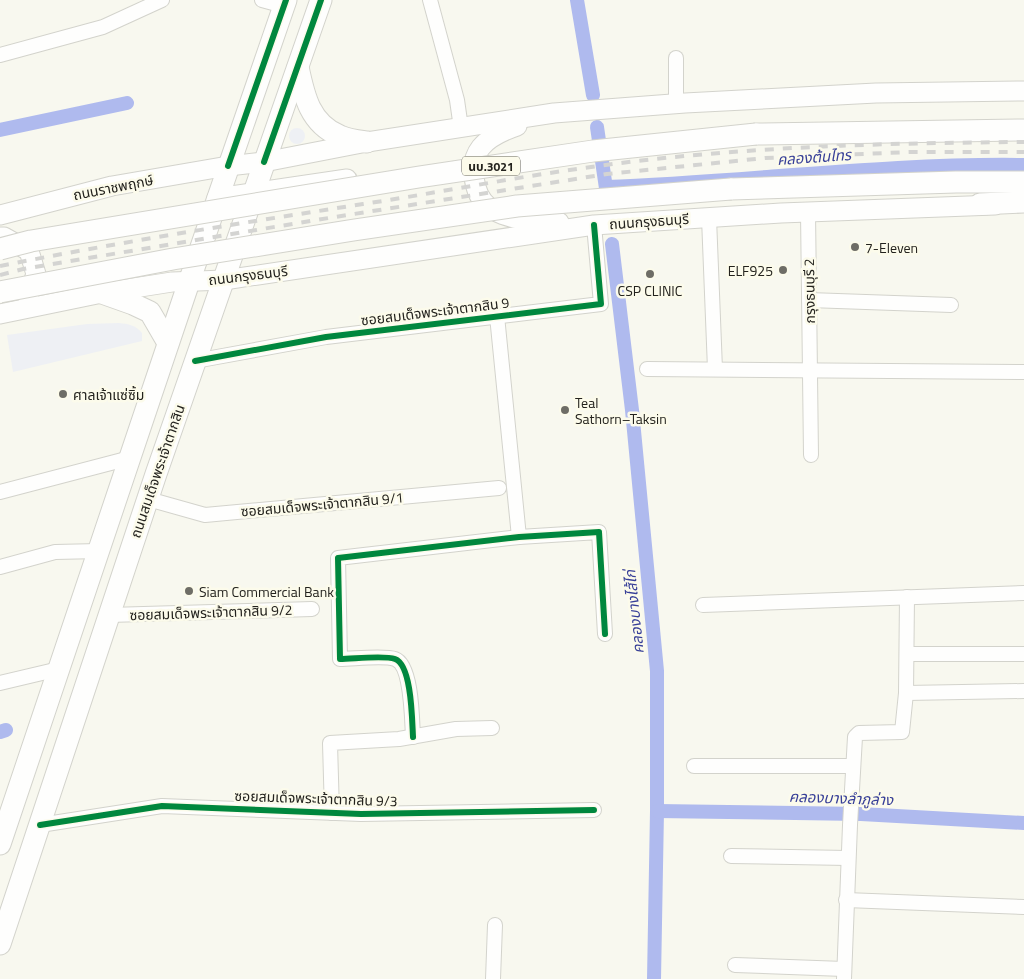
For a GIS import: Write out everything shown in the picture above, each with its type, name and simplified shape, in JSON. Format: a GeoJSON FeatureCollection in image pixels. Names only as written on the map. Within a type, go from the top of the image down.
{"type":"FeatureCollection","features":[{"type":"Feature","properties":{"kind":"main road","name":"ถนนสมเด็จพระเจ้าตากสิน"},"geometry":{"type":"LineString","coordinates":[[0,944],[148,499],[321,0]]}},
{"type":"Feature","properties":{"kind":"main road","name":"ถนนสมเด็จพระเจ้าตากสิน"},"geometry":{"type":"LineString","coordinates":[[0,844],[188,282],[223,203],[228,166],[285,3]]}},
{"type":"Feature","properties":{"kind":"main road"},"geometry":{"type":"LineString","coordinates":[[298,67],[305,100],[319,123],[340,136],[367,142]]}},
{"type":"Feature","properties":{"kind":"main road"},"geometry":{"type":"LineString","coordinates":[[228,166],[264,162],[367,142],[554,113],[676,103],[876,93],[1024,91]]}},
{"type":"Feature","properties":{"kind":"main road"},"geometry":{"type":"LineString","coordinates":[[554,113],[506,130],[492,138],[478,150],[473,164],[474,180],[482,200],[495,212],[523,219],[594,225]]}},
{"type":"Feature","properties":{"kind":"main road","name":"นบ.3021"},"geometry":{"type":"LineString","coordinates":[[0,249],[31,241],[223,203],[419,177],[593,150],[756,134],[1024,130]]}},
{"type":"Feature","properties":{"kind":"main road","name":"ถนนราชพฤกษ์"},"geometry":{"type":"LineString","coordinates":[[0,215],[112,186],[228,166]]}},
{"type":"Feature","properties":{"kind":"main road"},"geometry":{"type":"LineString","coordinates":[[223,203],[254,192],[438,167],[456,170],[474,180]]}},
{"type":"Feature","properties":{"kind":"main road","name":"ถนนกรุงธนบุรี"},"geometry":{"type":"LineString","coordinates":[[0,292],[216,252],[517,206],[732,189],[956,182],[1024,182]]}},
{"type":"Feature","properties":{"kind":"main road"},"geometry":{"type":"LineString","coordinates":[[980,204],[1024,204]]}},
{"type":"Feature","properties":{"kind":"main road","name":"ถนนกรุงธนบุรี"},"geometry":{"type":"LineString","coordinates":[[188,282],[224,280],[594,225],[980,204]]}},
{"type":"Feature","properties":{"kind":"main road"},"geometry":{"type":"LineString","coordinates":[[0,237],[29,251],[36,274],[27,301],[1,313]]}},
{"type":"Feature","properties":{"kind":"main road"},"geometry":{"type":"LineString","coordinates":[[1,313],[102,293],[172,282],[188,282]]}},
{"type":"Feature","properties":{"kind":"main road"},"geometry":{"type":"LineString","coordinates":[[102,293],[150,312],[168,344]]}},
{"type":"Feature","properties":{"kind":"street"},"geometry":{"type":"LineString","coordinates":[[0,55],[103,27],[162,0]]}},
{"type":"Feature","properties":{"kind":"street"},"geometry":{"type":"LineString","coordinates":[[262,0],[285,3]]}},
{"type":"Feature","properties":{"kind":"street"},"geometry":{"type":"LineString","coordinates":[[430,0],[457,100],[461,128]]}},
{"type":"Feature","properties":{"kind":"street"},"geometry":{"type":"LineString","coordinates":[[676,58],[676,103]]}},
{"type":"Feature","properties":{"kind":"street","name":"กรุงธนบุรี 2"},"geometry":{"type":"LineString","coordinates":[[808,212],[811,455]]}},
{"type":"Feature","properties":{"kind":"street"},"geometry":{"type":"LineString","coordinates":[[709,218],[715,369]]}},
{"type":"Feature","properties":{"kind":"street","name":"ซอยสมเด็จพระเจ้าตากสิน 9"},"geometry":{"type":"LineString","coordinates":[[195,361],[326,337],[601,304],[594,225]]}},
{"type":"Feature","properties":{"kind":"street"},"geometry":{"type":"LineString","coordinates":[[809,300],[951,305]]}},
{"type":"Feature","properties":{"kind":"street"},"geometry":{"type":"LineString","coordinates":[[497,316],[519,537]]}},
{"type":"Feature","properties":{"kind":"street"},"geometry":{"type":"LineString","coordinates":[[647,369],[1024,372]]}},
{"type":"Feature","properties":{"kind":"street"},"geometry":{"type":"LineString","coordinates":[[0,492],[130,458]]}},
{"type":"Feature","properties":{"kind":"street","name":"ซอยสมเด็จพระเจ้าตากสิน 9/1"},"geometry":{"type":"LineString","coordinates":[[148,499],[204,515],[499,488]]}},
{"type":"Feature","properties":{"kind":"street"},"geometry":{"type":"LineString","coordinates":[[413,737],[409,684],[403,665],[396,659],[386,658],[340,659],[338,558],[519,537],[599,532],[605,634]]}},
{"type":"Feature","properties":{"kind":"street"},"geometry":{"type":"LineString","coordinates":[[0,567],[56,552],[99,551]]}},
{"type":"Feature","properties":{"kind":"street"},"geometry":{"type":"LineString","coordinates":[[703,605],[1024,594]]}},
{"type":"Feature","properties":{"kind":"street"},"geometry":{"type":"LineString","coordinates":[[735,965],[844,974],[848,858],[856,735],[902,732],[906,693],[907,597]]}},
{"type":"Feature","properties":{"kind":"street","name":"ซอยสมเด็จพระเจ้าตากสิน 9/2"},"geometry":{"type":"LineString","coordinates":[[109,615],[312,609]]}},
{"type":"Feature","properties":{"kind":"street"},"geometry":{"type":"LineString","coordinates":[[907,654],[1024,654]]}},
{"type":"Feature","properties":{"kind":"street"},"geometry":{"type":"LineString","coordinates":[[0,683],[59,669]]}},
{"type":"Feature","properties":{"kind":"street"},"geometry":{"type":"LineString","coordinates":[[906,693],[1024,691]]}},
{"type":"Feature","properties":{"kind":"street"},"geometry":{"type":"LineString","coordinates":[[332,813],[330,743],[399,739],[456,729],[492,728]]}},
{"type":"Feature","properties":{"kind":"street"},"geometry":{"type":"LineString","coordinates":[[694,766],[853,766]]}},
{"type":"Feature","properties":{"kind":"street","name":"ซอยสมเด็จพระเจ้าตากสิน 9/3"},"geometry":{"type":"LineString","coordinates":[[40,825],[162,806],[361,814],[594,810]]}},
{"type":"Feature","properties":{"kind":"street"},"geometry":{"type":"LineString","coordinates":[[731,856],[848,858]]}},
{"type":"Feature","properties":{"kind":"street"},"geometry":{"type":"LineString","coordinates":[[846,900],[1024,907]]}},
{"type":"Feature","properties":{"kind":"street"},"geometry":{"type":"LineString","coordinates":[[493,979],[495,925]]}},
{"type":"Feature","properties":{"kind":"shaded area"},"geometry":{"type":"Polygon","coordinates":[[[297,128],[305,136],[297,144],[289,136],[297,128]]]}},
{"type":"Feature","properties":{"kind":"shaded area"},"geometry":{"type":"Polygon","coordinates":[[[87,324],[129,324],[137,328],[142,333],[142,341],[13,372],[7,335],[87,324]]]}},
{"type":"Feature","properties":{"kind":"waterway","name":"คลองบางไส้ไก่"},"geometry":{"type":"LineString","coordinates":[[577,0],[593,95]]}},
{"type":"Feature","properties":{"kind":"waterway"},"geometry":{"type":"LineString","coordinates":[[0,130],[127,103]]}},
{"type":"Feature","properties":{"kind":"waterway","name":"คลองบางไส้ไก่"},"geometry":{"type":"LineString","coordinates":[[597,127],[607,195]]}},
{"type":"Feature","properties":{"kind":"waterway","name":"คลองต้นไทร"},"geometry":{"type":"LineString","coordinates":[[606,187],[919,167],[1024,165]]}},
{"type":"Feature","properties":{"kind":"waterway","name":"คลองบางไส้ไก่"},"geometry":{"type":"LineString","coordinates":[[612,244],[632,410],[657,671],[654,979]]}},
{"type":"Feature","properties":{"kind":"waterway"},"geometry":{"type":"LineString","coordinates":[[0,732],[6,730]]}},
{"type":"Feature","properties":{"kind":"waterway","name":"คลองบางลำภูล่าง"},"geometry":{"type":"LineString","coordinates":[[657,811],[861,814],[1024,823]]}},
{"type":"Feature","properties":{"kind":"railway"},"geometry":{"type":"LineString","coordinates":[[0,266],[181,233],[529,176],[639,161],[693,155],[858,145],[1024,142]]}},
{"type":"Feature","properties":{"kind":"railway"},"geometry":{"type":"LineString","coordinates":[[0,275],[23,269],[316,220],[607,174],[765,158],[911,152],[1024,152]]}},
{"type":"Feature","properties":{"kind":"cycle path"},"geometry":{"type":"LineString","coordinates":[[228,166],[286,0]]}},
{"type":"Feature","properties":{"kind":"cycle path"},"geometry":{"type":"LineString","coordinates":[[264,162],[321,0]]}},
{"type":"Feature","properties":{"kind":"cycle path"},"geometry":{"type":"LineString","coordinates":[[195,361],[326,337],[601,304],[594,225]]}},
{"type":"Feature","properties":{"kind":"cycle path"},"geometry":{"type":"LineString","coordinates":[[413,737],[410,694],[405,671],[401,663],[395,659],[384,657],[340,659],[338,558],[519,537],[599,532],[605,634]]}},
{"type":"Feature","properties":{"kind":"cycle path"},"geometry":{"type":"LineString","coordinates":[[40,825],[162,806],[361,814],[594,810]]}},
{"type":"Feature","properties":{"kind":"place","name":"7-Eleven"},"geometry":{"type":"Point","coordinates":[855,247]}},
{"type":"Feature","properties":{"kind":"place","name":"ELF925"},"geometry":{"type":"Point","coordinates":[783,270]}},
{"type":"Feature","properties":{"kind":"place","name":"CSP CLINIC"},"geometry":{"type":"Point","coordinates":[650,274]}},
{"type":"Feature","properties":{"kind":"place","name":"ศาลเจ้าแซ่ซิ้ม"},"geometry":{"type":"Point","coordinates":[63,394]}},
{"type":"Feature","properties":{"kind":"place","name":"Teal Sathorn–Taksin"},"geometry":{"type":"Point","coordinates":[565,410]}},
{"type":"Feature","properties":{"kind":"place","name":"Siam Commercial Bank"},"geometry":{"type":"Point","coordinates":[189,591]}}]}
